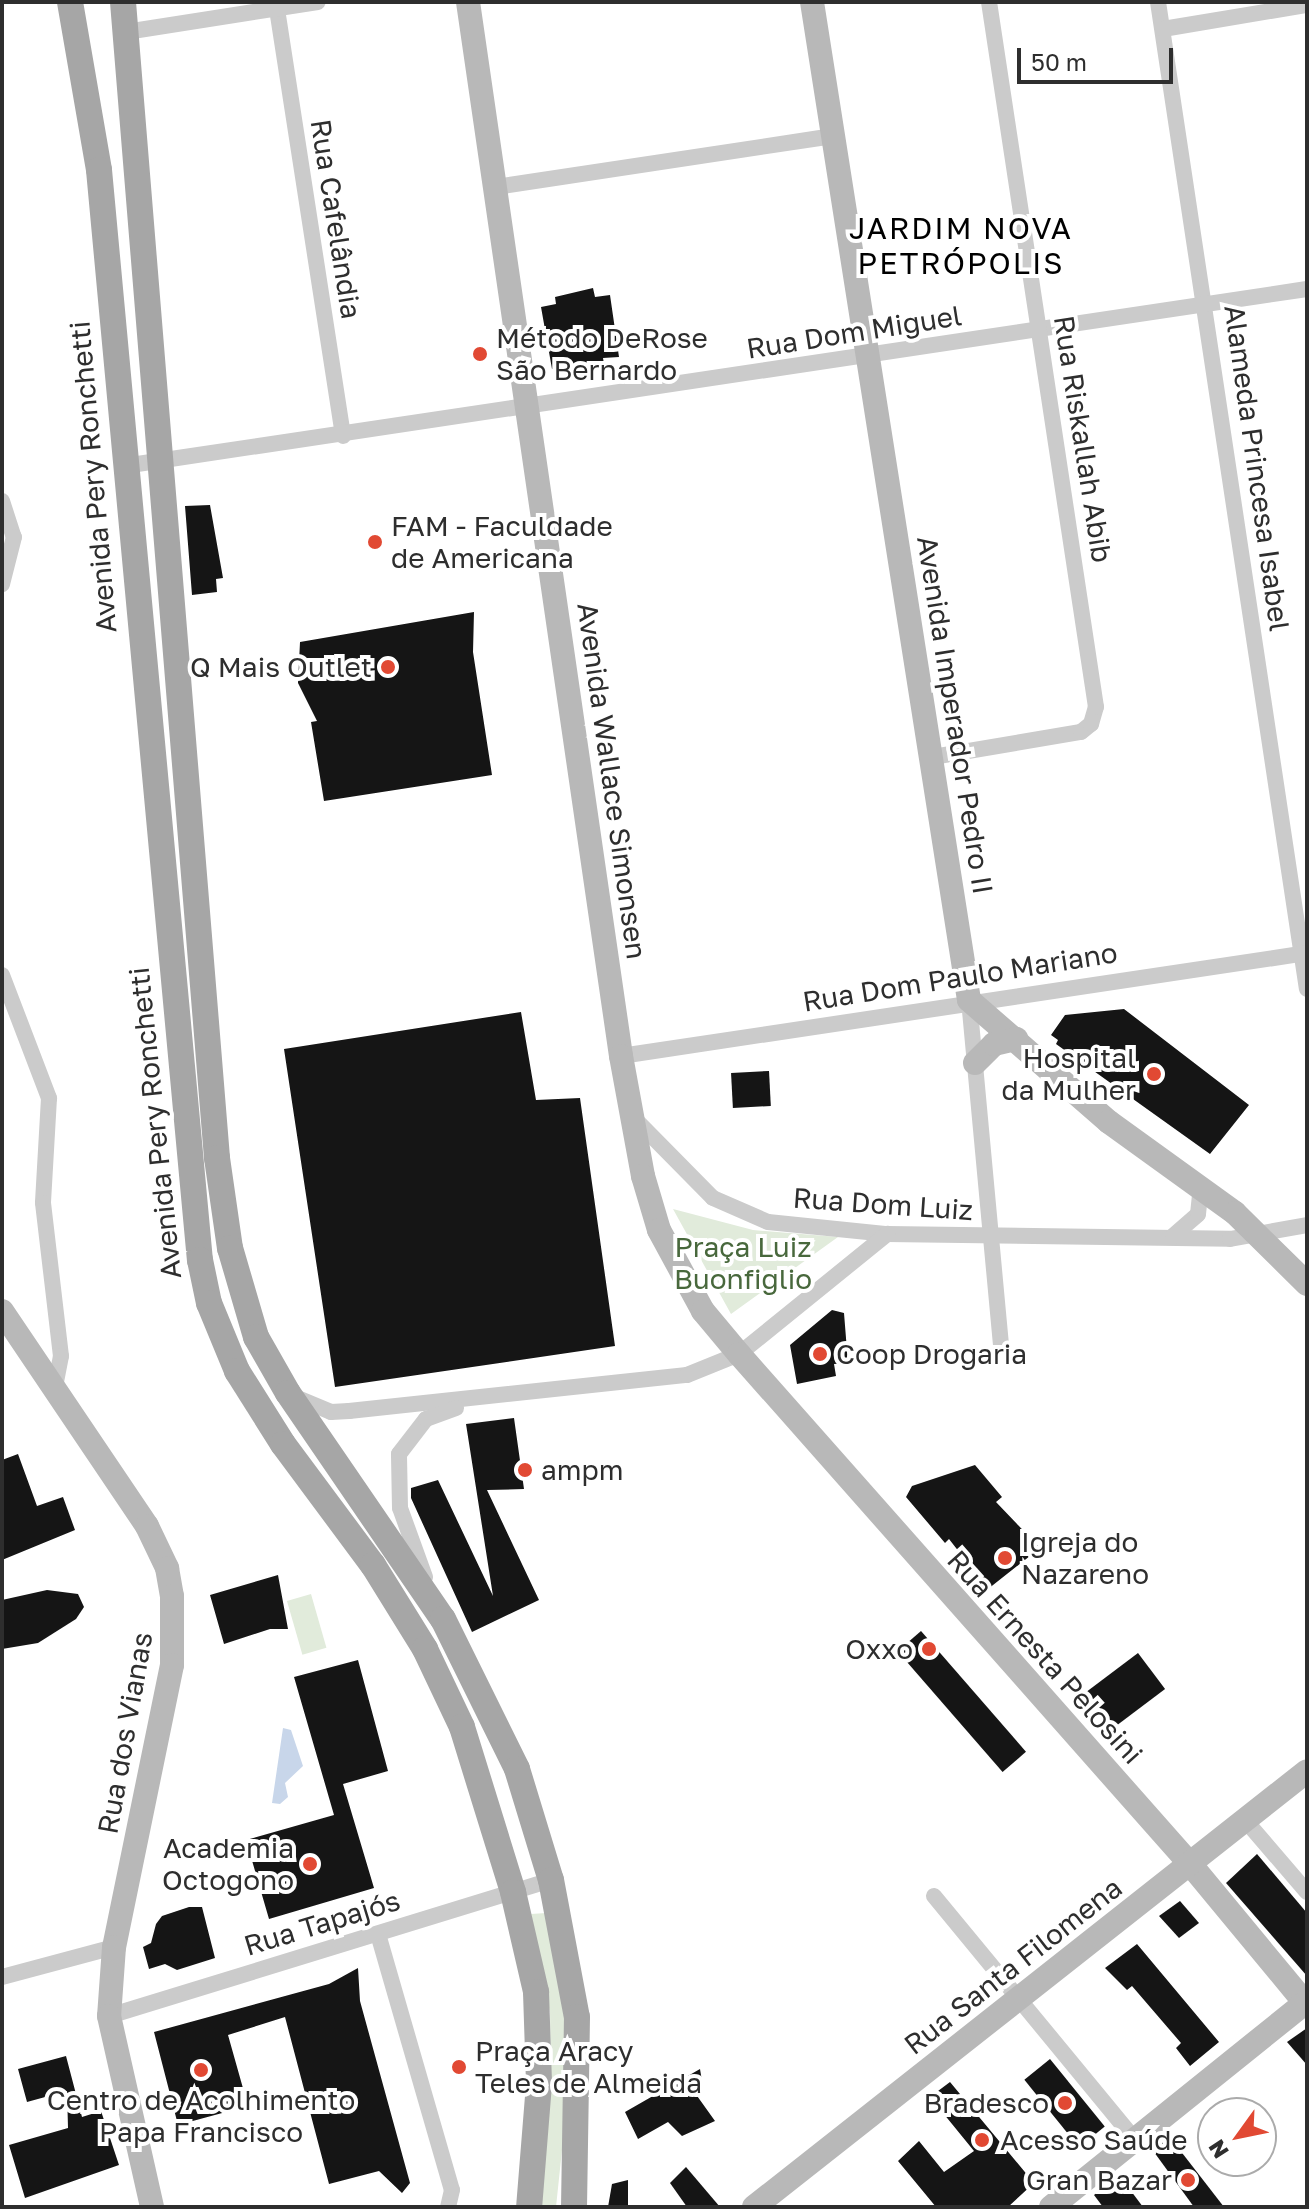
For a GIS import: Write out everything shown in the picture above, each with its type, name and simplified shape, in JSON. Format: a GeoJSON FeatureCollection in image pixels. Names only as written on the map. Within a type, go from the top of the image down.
{"type":"FeatureCollection","features":[{"type":"Feature","properties":{"kind":"main road","name":"Avenida Pery Ronchetti"},"geometry":{"type":"LineString","coordinates":[[70,2],[99,170],[192,1206],[209,1303],[255,1402],[373,1565],[445,1685],[513,1892],[538,2022],[538,2111],[529,2207]]}},
{"type":"Feature","properties":{"kind":"main road","name":"Avenida Pery Ronchetti"},"geometry":{"type":"LineString","coordinates":[[123,2],[158,463],[217,1158],[238,1285],[256,1337],[288,1393],[443,1619],[517,1769],[551,1880],[577,2017],[574,2207]]}},
{"type":"Feature","properties":{"kind":"street"},"geometry":{"type":"LineString","coordinates":[[126,32],[318,2]]}},
{"type":"Feature","properties":{"kind":"street","name":"Avenida Wallace Simonsen"},"geometry":{"type":"LineString","coordinates":[[468,2],[630,1114],[659,1230],[703,1311],[739,1354]]}},
{"type":"Feature","properties":{"kind":"street","name":"Avenida Imperador Pedro II"},"geometry":{"type":"LineString","coordinates":[[812,2],[969,1000]]}},
{"type":"Feature","properties":{"kind":"street","name":"Rua Riskallah Abib"},"geometry":{"type":"LineString","coordinates":[[933,757],[1081,732],[1091,724],[1096,707],[989,2]]}},
{"type":"Feature","properties":{"kind":"street","name":"Alameda Princesa Isabel"},"geometry":{"type":"LineString","coordinates":[[1158,2],[1208,305],[1307,989]]}},
{"type":"Feature","properties":{"kind":"street"},"geometry":{"type":"LineString","coordinates":[[1163,29],[1307,5]]}},
{"type":"Feature","properties":{"kind":"street","name":"Rua Cafelândia"},"geometry":{"type":"LineString","coordinates":[[277,9],[343,436]]}},
{"type":"Feature","properties":{"kind":"street"},"geometry":{"type":"LineString","coordinates":[[496,187],[833,136]]}},
{"type":"Feature","properties":{"kind":"street","name":"Rua Dom Miguel"},"geometry":{"type":"LineString","coordinates":[[124,466],[527,410],[1307,289]]}},
{"type":"Feature","properties":{"kind":"street"},"geometry":{"type":"LineString","coordinates":[[2,501],[14,537],[2,584]]}},
{"type":"Feature","properties":{"kind":"street","name":"Rua Dom Paulo Mariano"},"geometry":{"type":"LineString","coordinates":[[621,1056],[969,1000],[1304,953]]}},
{"type":"Feature","properties":{"kind":"street"},"geometry":{"type":"LineString","coordinates":[[2,975],[46,1080],[50,1111],[43,1224],[61,1356],[55,1386]]}},
{"type":"Feature","properties":{"kind":"street"},"geometry":{"type":"LineString","coordinates":[[969,1000],[1109,1122],[1201,1185],[1260,1236],[1307,1284]]}},
{"type":"Feature","properties":{"kind":"street"},"geometry":{"type":"LineString","coordinates":[[969,1000],[1001,1345]]}},
{"type":"Feature","properties":{"kind":"street"},"geometry":{"type":"LineString","coordinates":[[975,1063],[994,1044],[1016,1039]]}},
{"type":"Feature","properties":{"kind":"street","name":"Rua Dom Luiz"},"geometry":{"type":"LineString","coordinates":[[630,1114],[697,1185],[736,1211],[768,1222],[887,1234],[990,1237],[1260,1236],[1307,1225]]}},
{"type":"Feature","properties":{"kind":"street"},"geometry":{"type":"LineString","coordinates":[[1173,1236],[1198,1214],[1201,1185]]}},
{"type":"Feature","properties":{"kind":"street"},"geometry":{"type":"LineString","coordinates":[[288,1393],[331,1412],[477,1401],[652,1381],[715,1366],[739,1354],[887,1234]]}},
{"type":"Feature","properties":{"kind":"street","name":"Rua dos Vianas"},"geometry":{"type":"LineString","coordinates":[[2,1311],[55,1386],[159,1549],[175,1622],[172,1665],[114,1947],[109,2016],[152,2207]]}},
{"type":"Feature","properties":{"kind":"street","name":"Rua Ernesta Pelosini"},"geometry":{"type":"LineString","coordinates":[[739,1354],[1191,1865],[1306,2003]]}},
{"type":"Feature","properties":{"kind":"street"},"geometry":{"type":"LineString","coordinates":[[443,1619],[400,1508],[399,1454],[426,1419],[477,1401]]}},
{"type":"Feature","properties":{"kind":"street","name":"Rua Santa Filomena"},"geometry":{"type":"LineString","coordinates":[[754,2207],[1307,1771]]}},
{"type":"Feature","properties":{"kind":"street"},"geometry":{"type":"LineString","coordinates":[[1245,1820],[1307,1892]]}},
{"type":"Feature","properties":{"kind":"street","name":"Rua Tapajós"},"geometry":{"type":"LineString","coordinates":[[109,2016],[551,1880]]}},
{"type":"Feature","properties":{"kind":"street"},"geometry":{"type":"LineString","coordinates":[[934,1896],[1135,2140]]}},
{"type":"Feature","properties":{"kind":"street"},"geometry":{"type":"LineString","coordinates":[[378,1934],[452,2190],[448,2207]]}},
{"type":"Feature","properties":{"kind":"street"},"geometry":{"type":"LineString","coordinates":[[2,1977],[114,1947]]}},
{"type":"Feature","properties":{"kind":"street"},"geometry":{"type":"LineString","coordinates":[[1051,2207],[1306,2003]]}},
{"type":"Feature","properties":{"kind":"green space","name":"Praça Luiz Buonfiglio"},"geometry":{"type":"Polygon","coordinates":[[[673,1209],[753,1230],[838,1237],[731,1314],[673,1209]]]}},
{"type":"Feature","properties":{"kind":"green space"},"geometry":{"type":"Polygon","coordinates":[[[311,1594],[326,1648],[302,1655],[287,1601],[311,1594]]]}},
{"type":"Feature","properties":{"kind":"green space"},"geometry":{"type":"Polygon","coordinates":[[[546,1913],[566,2027],[568,2093],[556,2207],[538,2207],[551,2086],[550,2013],[531,1914],[546,1913]]]}},
{"type":"Feature","properties":{"kind":"water"},"geometry":{"type":"Polygon","coordinates":[[[283,1728],[291,1730],[303,1766],[285,1783],[288,1797],[280,1804],[272,1803],[283,1728]]]}},
{"type":"Feature","properties":{"kind":"building"},"geometry":{"type":"Polygon","coordinates":[[[593,288],[595,297],[610,295],[619,357],[603,358],[604,364],[552,369],[541,307],[556,304],[555,297],[593,288]]]}},
{"type":"Feature","properties":{"kind":"building"},"geometry":{"type":"Polygon","coordinates":[[[210,505],[223,578],[216,579],[217,592],[192,595],[185,506],[210,505]]]}},
{"type":"Feature","properties":{"kind":"building"},"geometry":{"type":"Polygon","coordinates":[[[474,612],[473,652],[492,775],[324,801],[311,722],[317,721],[298,683],[300,642],[474,612]]]}},
{"type":"Feature","properties":{"kind":"building","name":"Hospital da Mulher"},"geometry":{"type":"Polygon","coordinates":[[[1124,1009],[1249,1105],[1210,1154],[1056,1044],[1058,1040],[1051,1035],[1065,1015],[1124,1009]]]}},
{"type":"Feature","properties":{"kind":"building"},"geometry":{"type":"Polygon","coordinates":[[[521,1012],[536,1100],[580,1098],[615,1346],[335,1387],[284,1049],[521,1012]]]}},
{"type":"Feature","properties":{"kind":"building"},"geometry":{"type":"Polygon","coordinates":[[[769,1071],[771,1106],[733,1108],[731,1073],[769,1071]]]}},
{"type":"Feature","properties":{"kind":"building","name":"Coop Drogaria"},"geometry":{"type":"Polygon","coordinates":[[[832,1310],[844,1313],[848,1363],[834,1364],[836,1376],[797,1384],[790,1345],[832,1310]]]}},
{"type":"Feature","properties":{"kind":"building"},"geometry":{"type":"Polygon","coordinates":[[[514,1418],[524,1489],[487,1490],[539,1600],[472,1632],[411,1498],[411,1488],[438,1480],[493,1596],[466,1424],[514,1418]]]}},
{"type":"Feature","properties":{"kind":"building"},"geometry":{"type":"Polygon","coordinates":[[[18,1454],[37,1506],[63,1497],[75,1530],[2,1560],[2,1460],[18,1454]]]}},
{"type":"Feature","properties":{"kind":"building"},"geometry":{"type":"Polygon","coordinates":[[[975,1465],[1002,1497],[996,1502],[1040,1548],[988,1589],[949,1539],[945,1543],[906,1497],[912,1486],[975,1465]]]}},
{"type":"Feature","properties":{"kind":"building"},"geometry":{"type":"Polygon","coordinates":[[[278,1575],[288,1629],[270,1629],[224,1644],[210,1595],[278,1575]]]}},
{"type":"Feature","properties":{"kind":"building"},"geometry":{"type":"Polygon","coordinates":[[[47,1590],[78,1594],[84,1607],[76,1619],[38,1643],[2,1649],[2,1600],[47,1590]]]}},
{"type":"Feature","properties":{"kind":"building"},"geometry":{"type":"Polygon","coordinates":[[[921,1631],[1026,1752],[1003,1772],[898,1651],[921,1631]]]}},
{"type":"Feature","properties":{"kind":"building"},"geometry":{"type":"Polygon","coordinates":[[[1138,1653],[1165,1689],[1114,1727],[1087,1692],[1138,1653]]]}},
{"type":"Feature","properties":{"kind":"building"},"geometry":{"type":"Polygon","coordinates":[[[358,1660],[388,1771],[343,1784],[374,1888],[269,1919],[246,1840],[334,1815],[294,1677],[358,1660]]]}},
{"type":"Feature","properties":{"kind":"building"},"geometry":{"type":"Polygon","coordinates":[[[1257,1854],[1307,1913],[1307,1976],[1226,1883],[1257,1854]]]}},
{"type":"Feature","properties":{"kind":"building"},"geometry":{"type":"Polygon","coordinates":[[[1180,1901],[1199,1923],[1179,1938],[1159,1916],[1180,1901]]]}},
{"type":"Feature","properties":{"kind":"building"},"geometry":{"type":"Polygon","coordinates":[[[189,1907],[202,1907],[215,1958],[177,1970],[165,1964],[149,1969],[143,1947],[151,1943],[156,1924],[162,1916],[189,1907]]]}},
{"type":"Feature","properties":{"kind":"building"},"geometry":{"type":"Polygon","coordinates":[[[1137,1944],[1219,2042],[1190,2066],[1176,2048],[1181,2043],[1132,1986],[1127,1990],[1105,1968],[1137,1944]]]}},
{"type":"Feature","properties":{"kind":"building"},"geometry":{"type":"Polygon","coordinates":[[[358,1968],[360,2001],[410,2183],[402,2193],[379,2171],[329,2184],[285,2017],[228,2035],[248,2106],[178,2125],[154,2032],[329,1984],[358,1968]]]}},
{"type":"Feature","properties":{"kind":"building"},"geometry":{"type":"Polygon","coordinates":[[[1307,2028],[1307,2065],[1287,2042],[1307,2028]]]}},
{"type":"Feature","properties":{"kind":"building"},"geometry":{"type":"Polygon","coordinates":[[[66,2056],[82,2117],[101,2111],[119,2165],[25,2198],[9,2145],[68,2128],[67,2091],[27,2102],[18,2069],[66,2056]]]}},
{"type":"Feature","properties":{"kind":"building","name":"Bradesco"},"geometry":{"type":"Polygon","coordinates":[[[1050,2059],[1105,2127],[1079,2147],[1024,2080],[1050,2059]]]}},
{"type":"Feature","properties":{"kind":"building"},"geometry":{"type":"Polygon","coordinates":[[[700,2069],[703,2087],[695,2093],[715,2121],[682,2136],[668,2122],[638,2139],[625,2112],[700,2069]]]}},
{"type":"Feature","properties":{"kind":"building"},"geometry":{"type":"Polygon","coordinates":[[[950,2082],[1034,2183],[1008,2207],[936,2207],[898,2161],[919,2141],[944,2172],[974,2151],[930,2097],[950,2082]]]}},
{"type":"Feature","properties":{"kind":"building","name":"Gran Bazar"},"geometry":{"type":"Polygon","coordinates":[[[1169,2136],[1197,2172],[1197,2177],[1201,2177],[1224,2207],[1194,2207],[1154,2152],[1169,2136]]]}},
{"type":"Feature","properties":{"kind":"building"},"geometry":{"type":"Polygon","coordinates":[[[686,2167],[720,2207],[687,2207],[670,2183],[686,2167]]]}},
{"type":"Feature","properties":{"kind":"building"},"geometry":{"type":"Polygon","coordinates":[[[1119,2175],[1143,2207],[1103,2207],[1094,2195],[1119,2175]]]}},
{"type":"Feature","properties":{"kind":"building"},"geometry":{"type":"Polygon","coordinates":[[[628,2180],[628,2207],[608,2207],[612,2184],[628,2180]]]}},
{"type":"Feature","properties":{"kind":"place","name":"Método DeRose São Bernardo"},"geometry":{"type":"Point","coordinates":[480,354]}},
{"type":"Feature","properties":{"kind":"place","name":"FAM - Faculdade de Americana"},"geometry":{"type":"Point","coordinates":[375,542]}},
{"type":"Feature","properties":{"kind":"place","name":"Q Mais Outlet"},"geometry":{"type":"Point","coordinates":[388,667]}},
{"type":"Feature","properties":{"kind":"place","name":"Hospital da Mulher"},"geometry":{"type":"Point","coordinates":[1154,1074]}},
{"type":"Feature","properties":{"kind":"place","name":"Coop Drogaria"},"geometry":{"type":"Point","coordinates":[820,1354]}},
{"type":"Feature","properties":{"kind":"place","name":"ampm"},"geometry":{"type":"Point","coordinates":[525,1470]}},
{"type":"Feature","properties":{"kind":"place","name":"Igreja do Nazareno"},"geometry":{"type":"Point","coordinates":[1005,1558]}},
{"type":"Feature","properties":{"kind":"place","name":"Oxxo"},"geometry":{"type":"Point","coordinates":[929,1649]}},
{"type":"Feature","properties":{"kind":"place","name":"Academia Octogono"},"geometry":{"type":"Point","coordinates":[310,1864]}},
{"type":"Feature","properties":{"kind":"place","name":"Praça Aracy Teles de Almeida"},"geometry":{"type":"Point","coordinates":[459,2067]}},
{"type":"Feature","properties":{"kind":"place","name":"Centro de Acolhimento Papa Francisco"},"geometry":{"type":"Point","coordinates":[201,2070]}},
{"type":"Feature","properties":{"kind":"place","name":"Bradesco"},"geometry":{"type":"Point","coordinates":[1065,2103]}},
{"type":"Feature","properties":{"kind":"place","name":"Acesso Saúde"},"geometry":{"type":"Point","coordinates":[982,2140]}},
{"type":"Feature","properties":{"kind":"place","name":"Gran Bazar"},"geometry":{"type":"Point","coordinates":[1188,2180]}},
{"type":"Feature","properties":{"kind":"district","name":"JARDIM NOVA PETRÓPOLIS"},"geometry":{"type":"Point","coordinates":[961,245]}}]}
